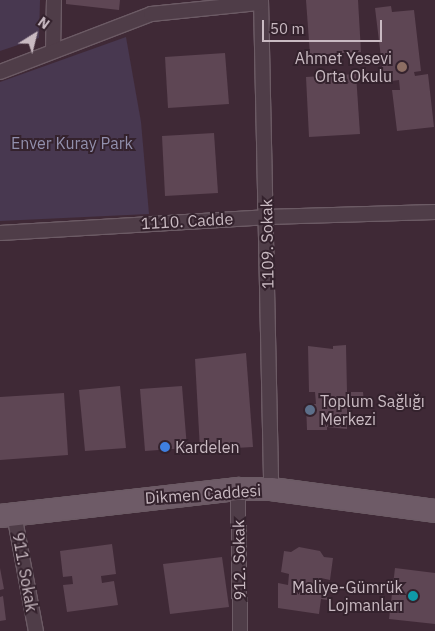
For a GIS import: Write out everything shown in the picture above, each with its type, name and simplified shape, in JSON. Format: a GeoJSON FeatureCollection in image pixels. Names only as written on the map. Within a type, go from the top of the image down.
{"type":"FeatureCollection","features":[{"type":"Feature","properties":{"kind":"main road","name":"Dikmen Caddesi"},"geometry":{"type":"LineString","coordinates":[[7,515],[238,489],[271,489],[435,512]]}},
{"type":"Feature","properties":{"kind":"street"},"geometry":{"type":"LineString","coordinates":[[53,51],[54,0]]}},
{"type":"Feature","properties":{"kind":"street"},"geometry":{"type":"LineString","coordinates":[[0,72],[150,14],[261,2]]}},
{"type":"Feature","properties":{"kind":"street","name":"1109. Sokak"},"geometry":{"type":"LineString","coordinates":[[261,2],[271,489]]}},
{"type":"Feature","properties":{"kind":"street","name":"1110. Cadde"},"geometry":{"type":"LineString","coordinates":[[0,233],[266,217],[435,212]]}},
{"type":"Feature","properties":{"kind":"street","name":"912. Sokak"},"geometry":{"type":"LineString","coordinates":[[238,489],[240,631]]}},
{"type":"Feature","properties":{"kind":"street","name":"911. Sokak"},"geometry":{"type":"LineString","coordinates":[[7,515],[36,631]]}},
{"type":"Feature","properties":{"kind":"green space"},"geometry":{"type":"Polygon","coordinates":[[[0,0],[40,0],[39,38],[0,51],[0,0]]]}},
{"type":"Feature","properties":{"kind":"green space","name":"Enver Kuray Park"},"geometry":{"type":"Polygon","coordinates":[[[126,37],[141,122],[149,214],[0,221],[0,82],[126,37]]]}},
{"type":"Feature","properties":{"kind":"building"},"geometry":{"type":"Polygon","coordinates":[[[66,0],[120,0],[119,10],[66,4],[66,0]]]}},
{"type":"Feature","properties":{"kind":"building"},"geometry":{"type":"Polygon","coordinates":[[[306,0],[358,0],[361,52],[310,55],[306,0]]]}},
{"type":"Feature","properties":{"kind":"building"},"geometry":{"type":"Polygon","coordinates":[[[391,6],[392,12],[414,10],[421,71],[414,72],[415,76],[428,74],[434,127],[397,131],[392,90],[400,90],[399,80],[384,82],[375,8],[391,6]]]}},
{"type":"Feature","properties":{"kind":"building"},"geometry":{"type":"Polygon","coordinates":[[[225,53],[229,104],[168,108],[165,57],[225,53]]]}},
{"type":"Feature","properties":{"kind":"building"},"geometry":{"type":"Polygon","coordinates":[[[356,74],[360,134],[309,137],[306,77],[356,74]]]}},
{"type":"Feature","properties":{"kind":"building"},"geometry":{"type":"Polygon","coordinates":[[[214,133],[218,193],[165,196],[162,136],[214,133]]]}},
{"type":"Feature","properties":{"kind":"building"},"geometry":{"type":"Polygon","coordinates":[[[346,345],[347,392],[363,392],[364,404],[347,404],[347,429],[327,427],[327,430],[307,430],[306,404],[316,404],[315,392],[309,392],[308,346],[333,349],[333,346],[346,345]]]}},
{"type":"Feature","properties":{"kind":"building"},"geometry":{"type":"Polygon","coordinates":[[[246,353],[253,447],[200,450],[195,359],[246,353]]]}},
{"type":"Feature","properties":{"kind":"building"},"geometry":{"type":"Polygon","coordinates":[[[120,386],[126,448],[85,451],[79,390],[120,386]]]}},
{"type":"Feature","properties":{"kind":"building"},"geometry":{"type":"Polygon","coordinates":[[[182,386],[187,448],[145,451],[140,389],[182,386]]]}},
{"type":"Feature","properties":{"kind":"building"},"geometry":{"type":"Polygon","coordinates":[[[64,393],[68,455],[0,460],[0,397],[64,393]]]}},
{"type":"Feature","properties":{"kind":"building"},"geometry":{"type":"Polygon","coordinates":[[[112,544],[116,574],[101,576],[102,583],[114,581],[118,605],[67,612],[63,585],[73,584],[72,576],[63,577],[60,551],[112,544]]]}},
{"type":"Feature","properties":{"kind":"building"},"geometry":{"type":"Polygon","coordinates":[[[299,547],[320,551],[324,557],[333,558],[330,580],[321,578],[319,590],[328,591],[327,600],[321,599],[319,614],[278,608],[278,583],[288,585],[289,574],[281,572],[284,551],[291,552],[299,547]]]}},
{"type":"Feature","properties":{"kind":"building"},"geometry":{"type":"Polygon","coordinates":[[[222,557],[229,607],[170,614],[163,564],[222,557]]]}},
{"type":"Feature","properties":{"kind":"building"},"geometry":{"type":"Polygon","coordinates":[[[0,568],[4,589],[0,590],[0,568]]]}},
{"type":"Feature","properties":{"kind":"building","name":"Maliye-Gümrük Lojmanları"},"geometry":{"type":"Polygon","coordinates":[[[395,568],[435,573],[435,624],[389,619],[395,568]]]}},
{"type":"Feature","properties":{"kind":"building"},"geometry":{"type":"Polygon","coordinates":[[[3,596],[6,620],[0,621],[0,597],[3,596]]]}},
{"type":"Feature","properties":{"kind":"place","name":"Ahmet Yesevi Orta Okulu"},"geometry":{"type":"Point","coordinates":[402,67]}},
{"type":"Feature","properties":{"kind":"place","name":"Toplum Sağlığı Merkezi"},"geometry":{"type":"Point","coordinates":[310,410]}},
{"type":"Feature","properties":{"kind":"place","name":"Kardelen"},"geometry":{"type":"Point","coordinates":[165,447]}},
{"type":"Feature","properties":{"kind":"place","name":"Maliye-Gümrük Lojmanları"},"geometry":{"type":"Point","coordinates":[413,596]}}]}
